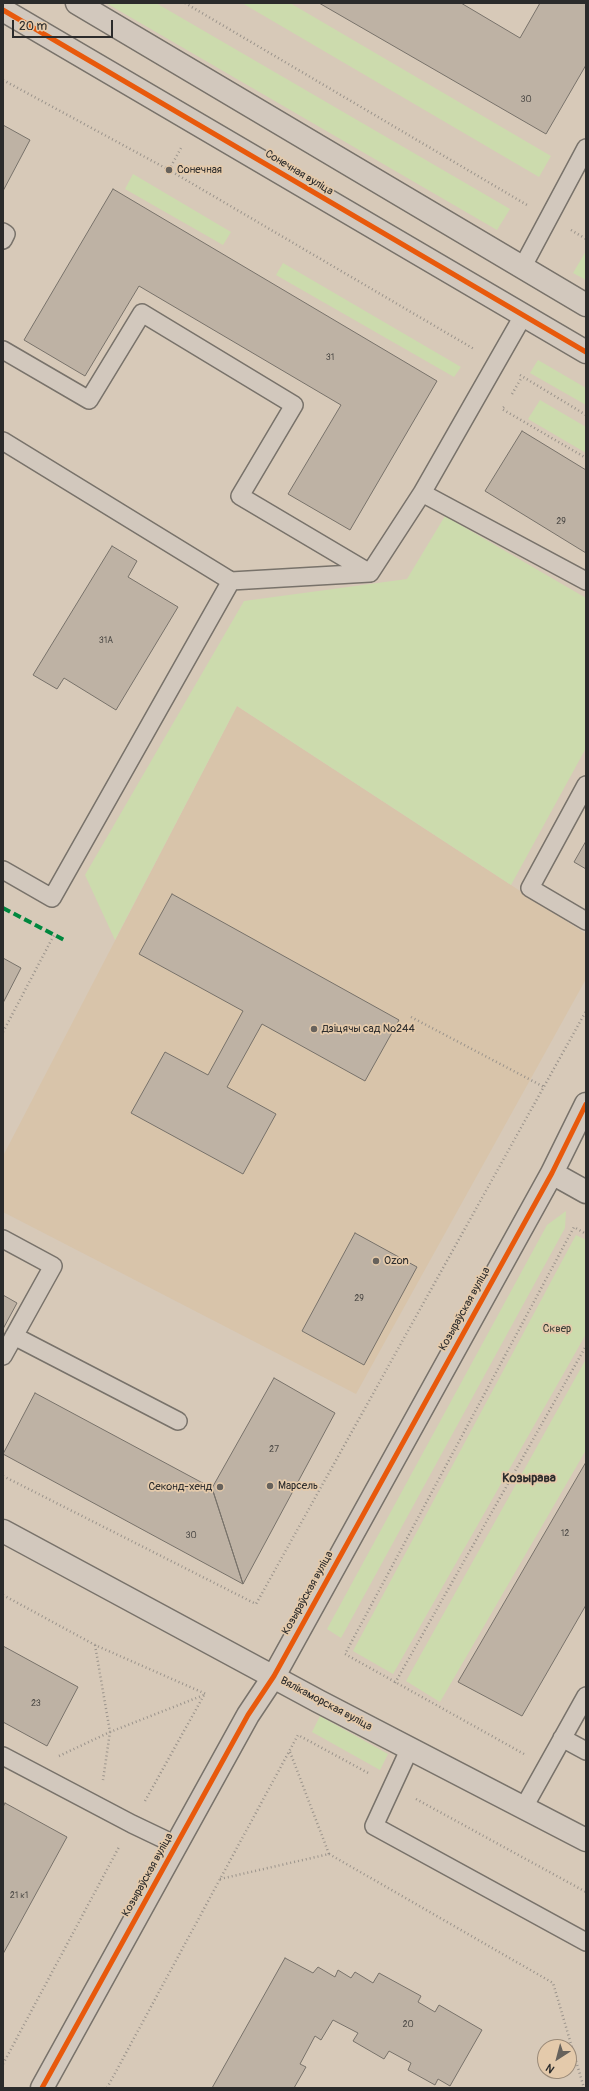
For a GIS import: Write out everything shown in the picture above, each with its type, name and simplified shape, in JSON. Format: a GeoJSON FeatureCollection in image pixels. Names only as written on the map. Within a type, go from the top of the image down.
{"type":"FeatureCollection","features":[{"type":"Feature","properties":{"kind":"street"},"geometry":{"type":"LineString","coordinates":[[77,3],[586,305]]}},
{"type":"Feature","properties":{"kind":"street","name":"Сонечная вуліца"},"geometry":{"type":"LineString","coordinates":[[3,10],[586,352]]}},
{"type":"Feature","properties":{"kind":"street","name":"Козыраўская вуліца"},"geometry":{"type":"LineString","coordinates":[[42,2088],[248,1715],[274,1676],[552,1173],[586,1104]]}},
{"type":"Feature","properties":{"kind":"street"},"geometry":{"type":"LineString","coordinates":[[552,1173],[586,1192]]}},
{"type":"Feature","properties":{"kind":"street","name":"Вялікаморская вуліца"},"geometry":{"type":"LineString","coordinates":[[3,1531],[274,1676],[586,1840]]}},
{"type":"Feature","properties":{"kind":"lane"},"geometry":{"type":"LineString","coordinates":[[522,268],[586,148]]}},
{"type":"Feature","properties":{"kind":"lane"},"geometry":{"type":"LineString","coordinates":[[3,232],[6,234],[3,240]]}},
{"type":"Feature","properties":{"kind":"lane"},"geometry":{"type":"LineString","coordinates":[[3,350],[88,400],[142,313],[294,405],[240,496],[370,573]]}},
{"type":"Feature","properties":{"kind":"lane"},"geometry":{"type":"LineString","coordinates":[[370,573],[422,493],[523,316]]}},
{"type":"Feature","properties":{"kind":"lane"},"geometry":{"type":"LineString","coordinates":[[3,441],[231,581],[370,573]]}},
{"type":"Feature","properties":{"kind":"lane"},"geometry":{"type":"LineString","coordinates":[[422,493],[586,581]]}},
{"type":"Feature","properties":{"kind":"lane"},"geometry":{"type":"LineString","coordinates":[[3,870],[52,898],[231,581]]}},
{"type":"Feature","properties":{"kind":"lane"},"geometry":{"type":"LineString","coordinates":[[586,785],[530,888],[586,921]]}},
{"type":"Feature","properties":{"kind":"lane"},"geometry":{"type":"LineString","coordinates":[[3,1239],[53,1266],[3,1356]]}},
{"type":"Feature","properties":{"kind":"lane"},"geometry":{"type":"LineString","coordinates":[[14,1336],[178,1421]]}},
{"type":"Feature","properties":{"kind":"lane"},"geometry":{"type":"LineString","coordinates":[[524,1807],[586,1696]]}},
{"type":"Feature","properties":{"kind":"lane"},"geometry":{"type":"LineString","coordinates":[[562,1738],[586,1751]]}},
{"type":"Feature","properties":{"kind":"lane"},"geometry":{"type":"LineString","coordinates":[[410,1748],[374,1826],[586,1942]]}},
{"type":"Feature","properties":{"kind":"lane"},"geometry":{"type":"LineString","coordinates":[[3,1756],[132,1824],[176,1844]]}},
{"type":"Feature","properties":{"kind":"path"},"geometry":{"type":"LineString","coordinates":[[185,3],[586,239]]}},
{"type":"Feature","properties":{"kind":"path"},"geometry":{"type":"LineString","coordinates":[[3,80],[169,170],[586,415]]}},
{"type":"Feature","properties":{"kind":"path"},"geometry":{"type":"LineString","coordinates":[[510,396],[522,377]]}},
{"type":"Feature","properties":{"kind":"path"},"geometry":{"type":"LineString","coordinates":[[506,402],[502,409],[586,458]]}},
{"type":"Feature","properties":{"kind":"path"},"geometry":{"type":"LineString","coordinates":[[3,1032],[54,935]]}},
{"type":"Feature","properties":{"kind":"path"},"geometry":{"type":"LineString","coordinates":[[3,1476],[256,1604],[586,1011]]}},
{"type":"Feature","properties":{"kind":"path"},"geometry":{"type":"LineString","coordinates":[[412,1017],[544,1087]]}},
{"type":"Feature","properties":{"kind":"path"},"geometry":{"type":"LineString","coordinates":[[546,1766],[345,1654],[574,1227],[586,1234]]}},
{"type":"Feature","properties":{"kind":"path"},"geometry":{"type":"LineString","coordinates":[[395,1683],[586,1346]]}},
{"type":"Feature","properties":{"kind":"path"},"geometry":{"type":"LineString","coordinates":[[3,1594],[95,1645],[206,1694],[204,1695]]}},
{"type":"Feature","properties":{"kind":"path"},"geometry":{"type":"LineString","coordinates":[[95,1645],[110,1732],[100,1806]]}},
{"type":"Feature","properties":{"kind":"path"},"geometry":{"type":"LineString","coordinates":[[30,1770],[110,1732],[204,1695]]}},
{"type":"Feature","properties":{"kind":"path"},"geometry":{"type":"LineString","coordinates":[[3,2064],[132,1824],[204,1695]]}},
{"type":"Feature","properties":{"kind":"path"},"geometry":{"type":"LineString","coordinates":[[107,2088],[298,1735],[586,1892]]}},
{"type":"Feature","properties":{"kind":"path"},"geometry":{"type":"LineString","coordinates":[[289,1752],[329,1854],[553,1982],[584,2088]]}},
{"type":"Feature","properties":{"kind":"path"},"geometry":{"type":"LineString","coordinates":[[220,1879],[329,1854]]}},
{"type":"Feature","properties":{"kind":"shaded area","name":"Дзіцячы сад №244"},"geometry":{"type":"Polygon","coordinates":[[[237,706],[586,934],[586,979],[356,1394],[3,1212],[3,1156],[237,706]]]}},
{"type":"Feature","properties":{"kind":"green space"},"geometry":{"type":"Polygon","coordinates":[[[106,3],[156,3],[510,209],[497,230],[106,3]]]}},
{"type":"Feature","properties":{"kind":"green space"},"geometry":{"type":"Polygon","coordinates":[[[242,3],[290,3],[551,156],[539,177],[242,3]]]}},
{"type":"Feature","properties":{"kind":"green space"},"geometry":{"type":"Polygon","coordinates":[[[133,174],[231,232],[223,245],[125,189],[133,174]]]}},
{"type":"Feature","properties":{"kind":"green space"},"geometry":{"type":"Polygon","coordinates":[[[586,251],[586,280],[573,273],[586,251]]]}},
{"type":"Feature","properties":{"kind":"green space"},"geometry":{"type":"Polygon","coordinates":[[[283,263],[461,367],[454,377],[276,275],[283,263]]]}},
{"type":"Feature","properties":{"kind":"green space"},"geometry":{"type":"Polygon","coordinates":[[[538,360],[586,388],[586,405],[530,373],[538,360]]]}},
{"type":"Feature","properties":{"kind":"green space"},"geometry":{"type":"Polygon","coordinates":[[[540,400],[586,427],[586,453],[528,419],[540,400]]]}},
{"type":"Feature","properties":{"kind":"green space"},"geometry":{"type":"Polygon","coordinates":[[[445,516],[586,598],[586,748],[511,885],[237,706],[115,940],[85,875],[244,601],[407,579],[445,516]]]}},
{"type":"Feature","properties":{"kind":"green space"},"geometry":{"type":"Polygon","coordinates":[[[566,1211],[565,1228],[341,1638],[327,1629],[547,1225],[566,1211]]]}},
{"type":"Feature","properties":{"kind":"green space","name":"Сквер"},"geometry":{"type":"Polygon","coordinates":[[[576,1235],[586,1240],[586,1334],[393,1674],[353,1651],[576,1235]]]}},
{"type":"Feature","properties":{"kind":"green space"},"geometry":{"type":"Polygon","coordinates":[[[586,1359],[586,1450],[440,1702],[406,1681],[586,1359]]]}},
{"type":"Feature","properties":{"kind":"green space"},"geometry":{"type":"Polygon","coordinates":[[[320,1716],[388,1754],[380,1770],[312,1732],[320,1716]]]}},
{"type":"Feature","properties":{"kind":"building"},"geometry":{"type":"Polygon","coordinates":[[[319,3],[461,3],[520,38],[540,3],[586,3],[586,65],[546,134],[319,3]]]}},
{"type":"Feature","properties":{"kind":"building"},"geometry":{"type":"Polygon","coordinates":[[[3,125],[30,140],[3,191],[3,125]]]}},
{"type":"Feature","properties":{"kind":"building"},"geometry":{"type":"Polygon","coordinates":[[[113,189],[437,381],[350,530],[288,494],[341,405],[139,286],[85,376],[24,340],[113,189]]]}},
{"type":"Feature","properties":{"kind":"building"},"geometry":{"type":"Polygon","coordinates":[[[522,431],[586,470],[586,553],[485,491],[522,431]]]}},
{"type":"Feature","properties":{"kind":"building"},"geometry":{"type":"Polygon","coordinates":[[[112,546],[137,561],[128,577],[178,607],[116,710],[64,678],[57,689],[33,675],[112,546]]]}},
{"type":"Feature","properties":{"kind":"building"},"geometry":{"type":"Polygon","coordinates":[[[586,841],[586,869],[574,862],[586,841]]]}},
{"type":"Feature","properties":{"kind":"building"},"geometry":{"type":"Polygon","coordinates":[[[172,894],[399,1020],[365,1081],[262,1024],[227,1087],[276,1114],[243,1174],[131,1113],[165,1052],[208,1075],[243,1011],[139,954],[172,894]]]}},
{"type":"Feature","properties":{"kind":"building"},"geometry":{"type":"Polygon","coordinates":[[[3,958],[21,968],[3,1003],[3,958]]]}},
{"type":"Feature","properties":{"kind":"building"},"geometry":{"type":"Polygon","coordinates":[[[355,1233],[417,1267],[364,1365],[302,1331],[355,1233]]]}},
{"type":"Feature","properties":{"kind":"building"},"geometry":{"type":"Polygon","coordinates":[[[3,1295],[17,1303],[3,1329],[3,1295]]]}},
{"type":"Feature","properties":{"kind":"building"},"geometry":{"type":"Polygon","coordinates":[[[274,1378],[335,1413],[243,1584],[212,1488],[274,1378]]]}},
{"type":"Feature","properties":{"kind":"building"},"geometry":{"type":"Polygon","coordinates":[[[35,1393],[212,1488],[243,1584],[3,1454],[35,1393]]]}},
{"type":"Feature","properties":{"kind":"building"},"geometry":{"type":"Polygon","coordinates":[[[586,1462],[586,1605],[522,1716],[458,1682],[586,1462]]]}},
{"type":"Feature","properties":{"kind":"building"},"geometry":{"type":"Polygon","coordinates":[[[3,1646],[78,1687],[47,1746],[3,1722],[3,1646]]]}},
{"type":"Feature","properties":{"kind":"building"},"geometry":{"type":"Polygon","coordinates":[[[5,1803],[67,1837],[3,1954],[3,1807],[5,1803]]]}},
{"type":"Feature","properties":{"kind":"building"},"geometry":{"type":"Polygon","coordinates":[[[285,1958],[313,1973],[318,1967],[335,1977],[338,1970],[351,1978],[355,1972],[373,1983],[379,1973],[421,1996],[418,2002],[435,2012],[439,2005],[482,2030],[450,2086],[438,2079],[435,2085],[408,2070],[411,2063],[389,2051],[384,2059],[353,2041],[358,2033],[333,2020],[321,2040],[315,2036],[300,2064],[306,2067],[294,2088],[212,2088],[285,1958]]]}},
{"type":"Feature","properties":{"kind":"marked path"},"geometry":{"type":"LineString","coordinates":[[3,908],[66,941]]}},
{"type":"Feature","properties":{"kind":"cycle path"},"geometry":{"type":"LineString","coordinates":[[3,10],[586,352]]}},
{"type":"Feature","properties":{"kind":"cycle path"},"geometry":{"type":"LineString","coordinates":[[42,2088],[248,1715],[274,1676],[552,1173],[586,1104]]}},
{"type":"Feature","properties":{"kind":"place","name":"Сонечная"},"geometry":{"type":"Point","coordinates":[169,170]}},
{"type":"Feature","properties":{"kind":"place","name":"Дзіцячы сад №244"},"geometry":{"type":"Point","coordinates":[314,1029]}},
{"type":"Feature","properties":{"kind":"place","name":"Ozon"},"geometry":{"type":"Point","coordinates":[376,1261]}},
{"type":"Feature","properties":{"kind":"place","name":"Марсель"},"geometry":{"type":"Point","coordinates":[270,1486]}},
{"type":"Feature","properties":{"kind":"place","name":"Секонд-хенд"},"geometry":{"type":"Point","coordinates":[220,1487]}},
{"type":"Feature","properties":{"kind":"district","name":"Козырава"},"geometry":{"type":"Point","coordinates":[529,1479]}}]}
